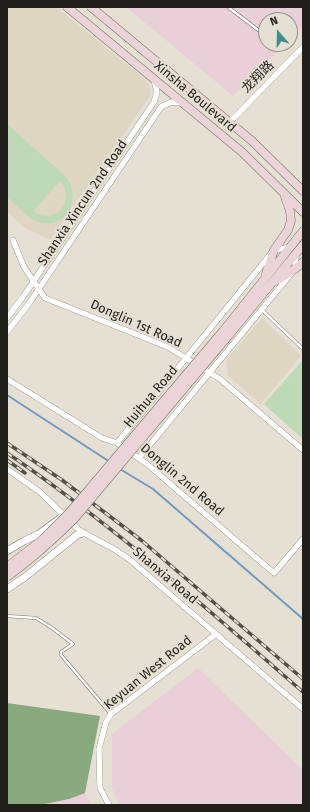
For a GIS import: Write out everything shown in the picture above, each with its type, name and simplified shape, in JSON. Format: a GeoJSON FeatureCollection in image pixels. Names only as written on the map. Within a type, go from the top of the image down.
{"type":"FeatureCollection","features":[{"type":"Feature","properties":{"kind":"main road","name":"Xinsha Boulevard"},"geometry":{"type":"LineString","coordinates":[[67,7],[242,152],[303,212]]}},
{"type":"Feature","properties":{"kind":"main road","name":"Xinsha Boulevard"},"geometry":{"type":"LineString","coordinates":[[91,7],[252,141],[303,191]]}},
{"type":"Feature","properties":{"kind":"main road"},"geometry":{"type":"LineString","coordinates":[[267,282],[274,250],[288,230],[290,221],[288,201],[282,191]]}},
{"type":"Feature","properties":{"kind":"main road","name":"Huihua Road"},"geometry":{"type":"LineString","coordinates":[[7,577],[48,545],[75,518],[294,250],[303,231]]}},
{"type":"Feature","properties":{"kind":"main road","name":"Huihua Road"},"geometry":{"type":"LineString","coordinates":[[294,250],[303,245]]}},
{"type":"Feature","properties":{"kind":"main road"},"geometry":{"type":"LineString","coordinates":[[267,282],[296,269],[303,262]]}},
{"type":"Feature","properties":{"kind":"main road","name":"Huihua Road"},"geometry":{"type":"LineString","coordinates":[[7,567],[42,540],[69,513],[226,333]]}},
{"type":"Feature","properties":{"kind":"street","name":"龙翔路"},"geometry":{"type":"LineString","coordinates":[[229,123],[303,47]]}},
{"type":"Feature","properties":{"kind":"street","name":"Shanxia Xincun 2nd Road"},"geometry":{"type":"LineString","coordinates":[[7,318],[34,281],[154,102],[157,92],[156,84],[153,78]]}},
{"type":"Feature","properties":{"kind":"street","name":"Shanxia Xincun 2nd Road"},"geometry":{"type":"LineString","coordinates":[[7,332],[161,107],[167,103],[175,102],[185,104]]}},
{"type":"Feature","properties":{"kind":"street","name":"Donglin 1st Road"},"geometry":{"type":"LineString","coordinates":[[13,240],[24,267],[45,298],[168,348],[186,358],[220,379],[303,450]]}},
{"type":"Feature","properties":{"kind":"street"},"geometry":{"type":"LineString","coordinates":[[117,443],[274,250],[294,250],[296,269],[139,458]]}},
{"type":"Feature","properties":{"kind":"street","name":"Donglin 2nd Road"},"geometry":{"type":"LineString","coordinates":[[7,379],[102,438],[117,443],[139,458],[274,573],[303,539]]}},
{"type":"Feature","properties":{"kind":"street","name":"Shanxia Road"},"geometry":{"type":"LineString","coordinates":[[7,469],[40,492],[83,533],[114,549],[129,559],[251,666],[303,709]]}},
{"type":"Feature","properties":{"kind":"street"},"geometry":{"type":"LineString","coordinates":[[7,551],[39,534],[64,516]]}},
{"type":"Feature","properties":{"kind":"street"},"geometry":{"type":"LineString","coordinates":[[7,589],[25,577],[77,535],[83,533]]}},
{"type":"Feature","properties":{"kind":"street","name":"Keyuan West Road"},"geometry":{"type":"LineString","coordinates":[[109,805],[100,788],[99,749],[106,722],[111,714],[216,634]]}},
{"type":"Feature","properties":{"kind":"lane"},"geometry":{"type":"LineString","coordinates":[[228,7],[258,30]]}},
{"type":"Feature","properties":{"kind":"lane"},"geometry":{"type":"LineString","coordinates":[[262,310],[303,349]]}},
{"type":"Feature","properties":{"kind":"lane"},"geometry":{"type":"LineString","coordinates":[[7,616],[36,618],[73,644],[62,652],[61,655],[111,714]]}},
{"type":"Feature","properties":{"kind":"shaded area"},"geometry":{"type":"Polygon","coordinates":[[[7,7],[56,7],[146,80],[150,87],[151,95],[50,240],[25,228],[7,212],[7,7]]]}},
{"type":"Feature","properties":{"kind":"shaded area"},"geometry":{"type":"Polygon","coordinates":[[[126,7],[303,7],[303,26],[298,31],[298,12],[258,12],[258,52],[277,52],[233,96],[126,7]]]}},
{"type":"Feature","properties":{"kind":"shaded area"},"geometry":{"type":"Polygon","coordinates":[[[262,318],[301,356],[261,404],[228,376],[226,360],[262,318]]]}},
{"type":"Feature","properties":{"kind":"shaded area"},"geometry":{"type":"Polygon","coordinates":[[[198,668],[303,770],[303,805],[120,805],[112,789],[112,734],[198,668]]]}},
{"type":"Feature","properties":{"kind":"shaded area"},"geometry":{"type":"Polygon","coordinates":[[[85,793],[91,805],[40,805],[69,799],[85,793]]]}},
{"type":"Feature","properties":{"kind":"green space"},"geometry":{"type":"Polygon","coordinates":[[[7,124],[65,176],[70,184],[72,202],[69,210],[64,216],[57,221],[49,223],[39,222],[30,218],[7,197],[7,124]],[[60,181],[33,211],[41,215],[49,216],[56,214],[65,203],[65,188],[60,181]]]}},
{"type":"Feature","properties":{"kind":"green space"},"geometry":{"type":"Polygon","coordinates":[[[303,360],[303,439],[264,404],[303,360]]]}},
{"type":"Feature","properties":{"kind":"green space"},"geometry":{"type":"Polygon","coordinates":[[[7,703],[100,716],[85,793],[69,799],[40,805],[7,805],[7,703]]]}},
{"type":"Feature","properties":{"kind":"waterway"},"geometry":{"type":"LineString","coordinates":[[7,395],[110,462]]}},
{"type":"Feature","properties":{"kind":"waterway"},"geometry":{"type":"LineString","coordinates":[[120,469],[153,489],[303,619]]}},
{"type":"Feature","properties":{"kind":"railway"},"geometry":{"type":"LineString","coordinates":[[7,443],[62,480],[141,540],[303,679]]}},
{"type":"Feature","properties":{"kind":"railway"},"geometry":{"type":"LineString","coordinates":[[7,453],[46,480],[121,538],[195,599],[303,692]]}},
{"type":"Feature","properties":{"kind":"railway"},"geometry":{"type":"LineString","coordinates":[[7,460],[25,473]]}}]}
